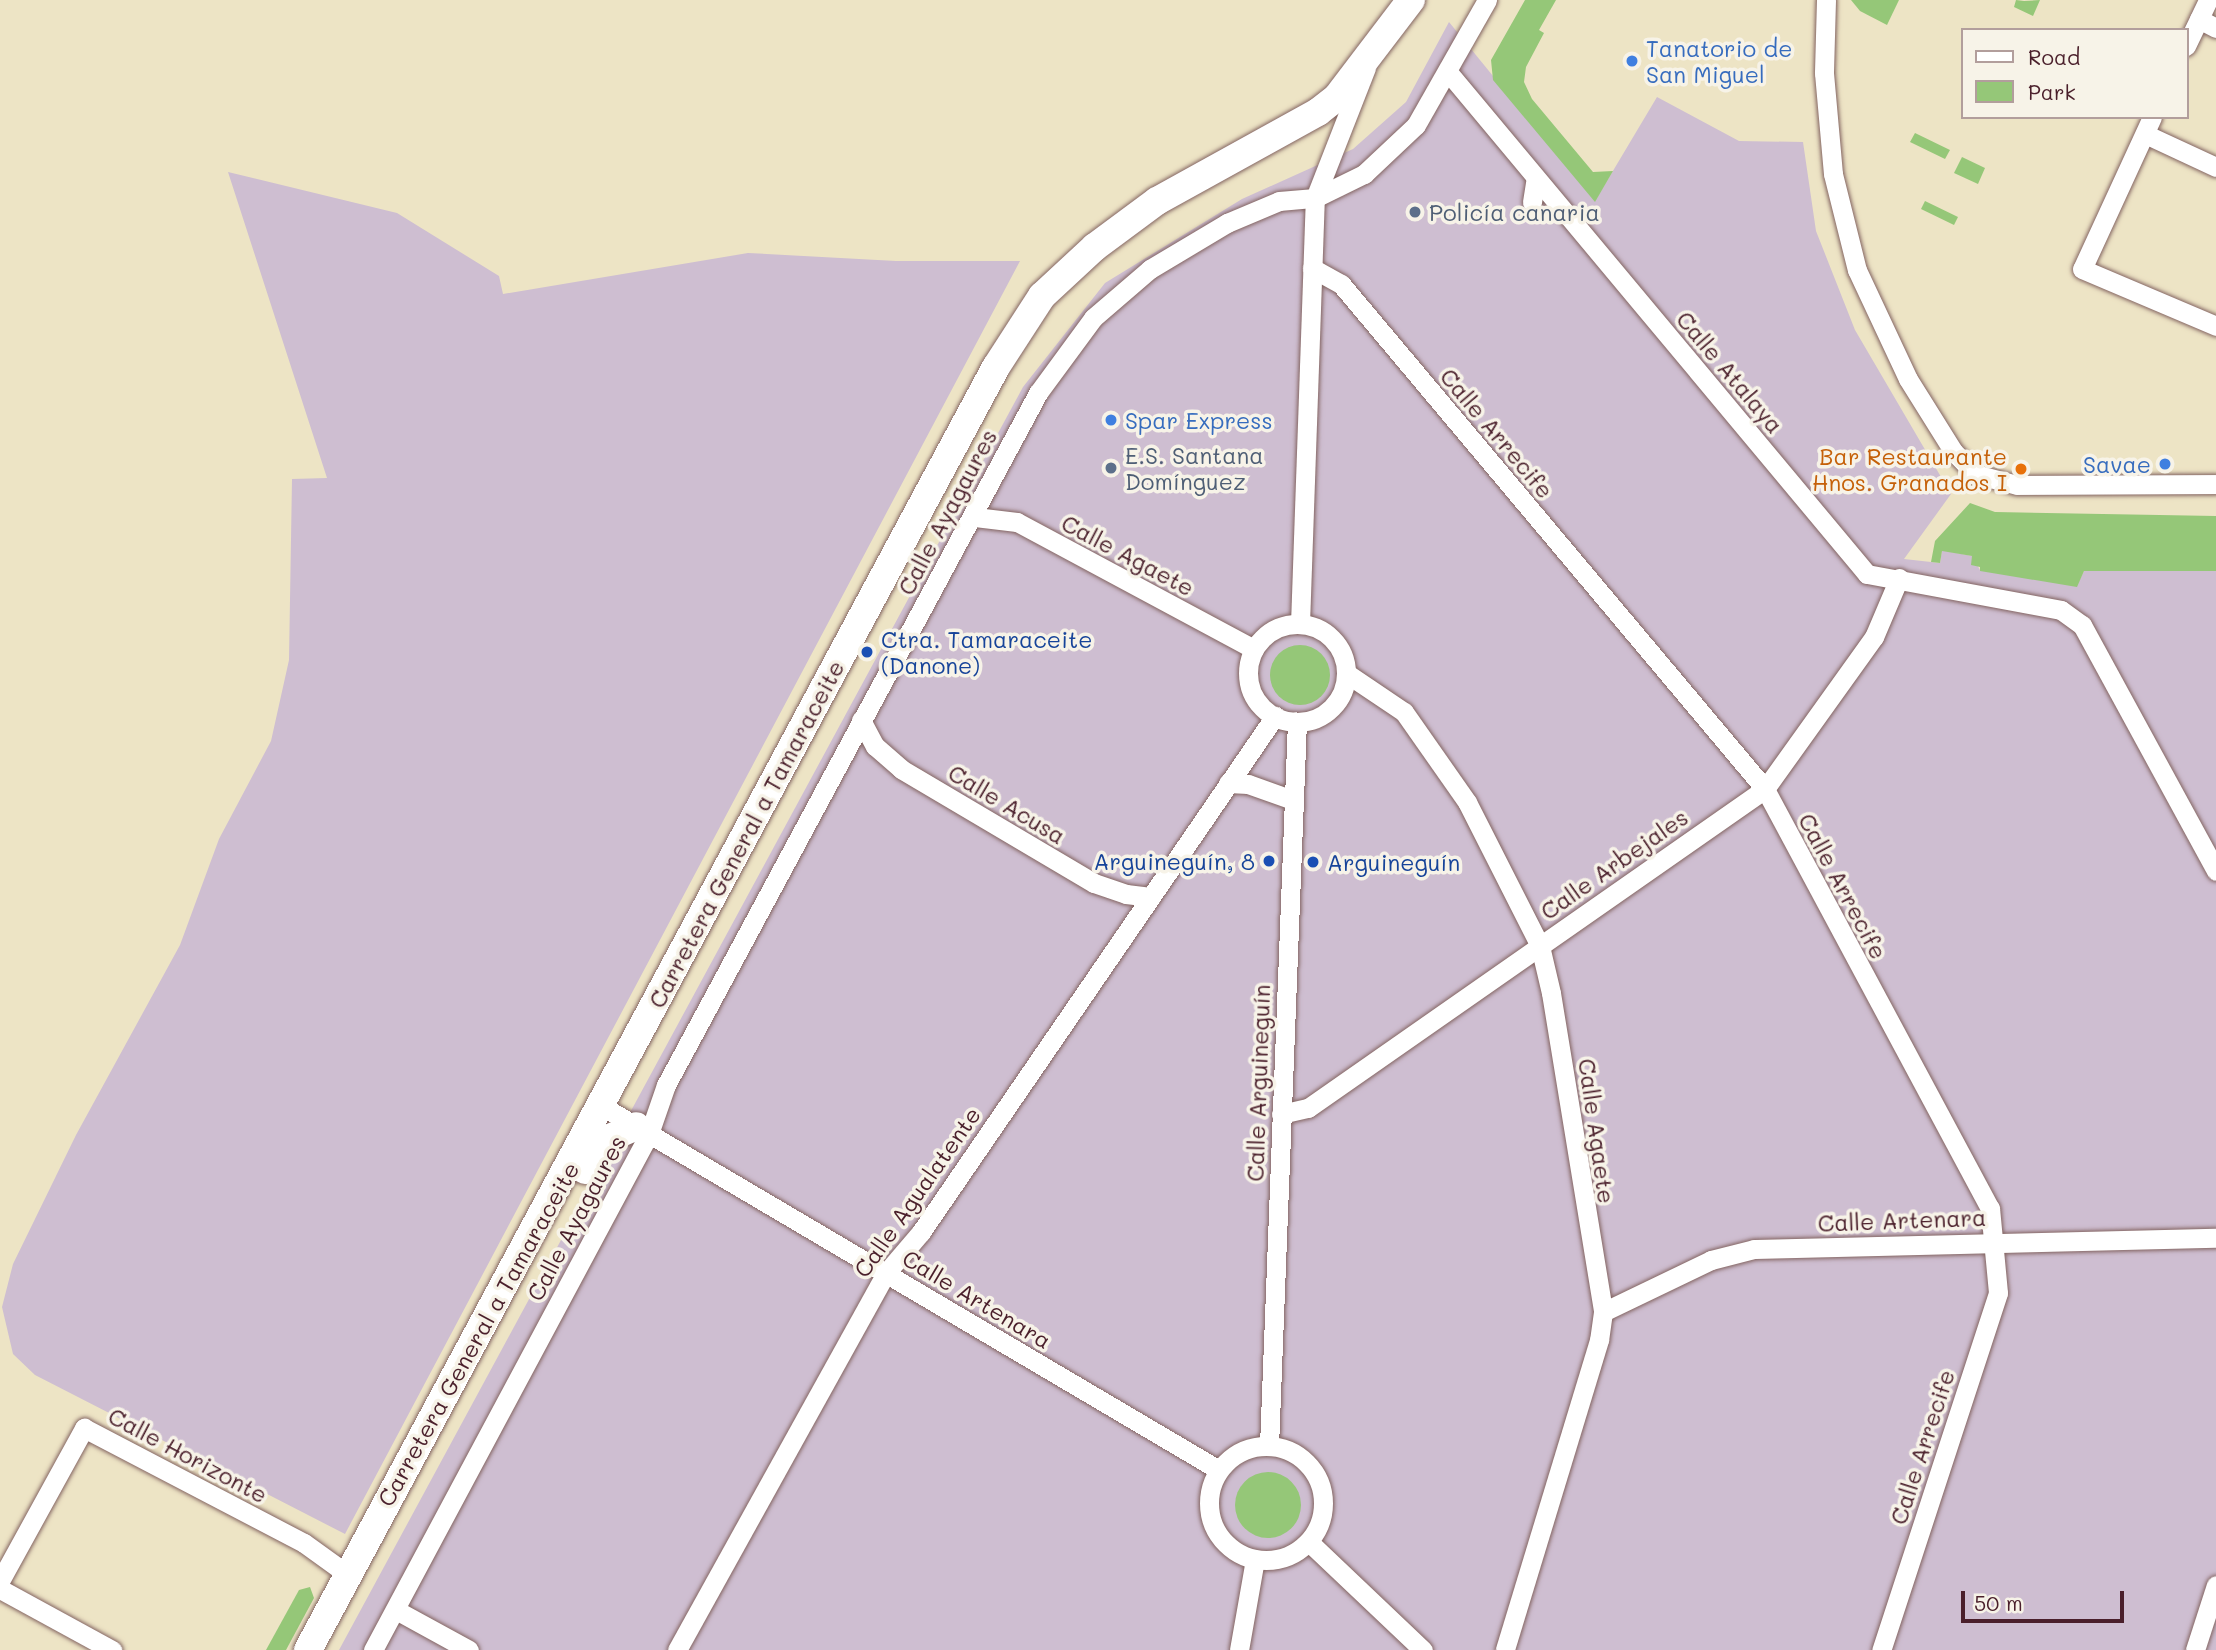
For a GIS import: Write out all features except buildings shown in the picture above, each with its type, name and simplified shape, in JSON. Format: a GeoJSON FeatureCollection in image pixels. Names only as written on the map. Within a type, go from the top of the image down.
{"type":"FeatureCollection","features":[{"type":"Feature","properties":{"kind":"main road","name":"Carretera General a Tamaraceite"},"geometry":{"type":"LineString","coordinates":[[308,1650],[996,367],[1042,296],[1095,247],[1157,201],[1318,112],[1337,97],[1411,0]]}},
{"type":"Feature","properties":{"kind":"main road"},"geometry":{"type":"LineString","coordinates":[[526,1246],[566,1205],[605,1140],[642,1130]]}},
{"type":"Feature","properties":{"kind":"street","name":"Calle Ayagaures"},"geometry":{"type":"LineString","coordinates":[[373,1650],[642,1130],[861,720],[975,517],[1038,393],[1093,318],[1150,269],[1227,223],[1279,201],[1315,198],[1364,174],[1416,125],[1487,0]]}},
{"type":"Feature","properties":{"kind":"street"},"geometry":{"type":"LineString","coordinates":[[1826,0],[1824,87],[1833,174],[1857,270],[1908,379],[1954,452],[1975,474],[2017,485],[2216,484]]}},
{"type":"Feature","properties":{"kind":"street"},"geometry":{"type":"LineString","coordinates":[[2188,44],[2208,24],[2208,0]]}},
{"type":"Feature","properties":{"kind":"street"},"geometry":{"type":"LineString","coordinates":[[1300,624],[1315,198],[1370,55]]}},
{"type":"Feature","properties":{"kind":"street","name":"Calle Atalaya"},"geometry":{"type":"LineString","coordinates":[[1448,72],[1867,574],[2062,610],[2082,625],[2216,871]]}},
{"type":"Feature","properties":{"kind":"street"},"geometry":{"type":"LineString","coordinates":[[2216,167],[2149,125],[2082,269],[2216,326]]}},
{"type":"Feature","properties":{"kind":"street"},"geometry":{"type":"LineString","coordinates":[[1532,202],[1536,178]]}},
{"type":"Feature","properties":{"kind":"street","name":"Calle Arrecife"},"geometry":{"type":"LineString","coordinates":[[1312,268],[1341,284],[1765,789],[1990,1208],[1996,1242],[1997,1293],[1882,1647]]}},
{"type":"Feature","properties":{"kind":"street","name":"Calle Agaete"},"geometry":{"type":"LineString","coordinates":[[975,517],[1017,522],[1254,649]]}},
{"type":"Feature","properties":{"kind":"street","name":"Calle Arbejales"},"geometry":{"type":"LineString","coordinates":[[1281,1114],[1308,1108],[1765,789],[1874,637],[1899,578]]}},
{"type":"Feature","properties":{"kind":"street"},"geometry":{"type":"LineString","coordinates":[[1300,624],[1315,627],[1333,640],[1344,658],[1346,673],[1336,702],[1319,716],[1297,722],[1275,716],[1262,707],[1250,687],[1248,664],[1254,649],[1273,629],[1300,624]]}},
{"type":"Feature","properties":{"kind":"street","name":"Calle Agaete"},"geometry":{"type":"LineString","coordinates":[[1346,673],[1404,712],[1467,802],[1540,946],[1603,1312],[1599,1340],[1505,1650]]}},
{"type":"Feature","properties":{"kind":"street","name":"Calle Agualatente"},"geometry":{"type":"LineString","coordinates":[[677,1650],[886,1273],[921,1232],[1275,716]]}},
{"type":"Feature","properties":{"kind":"street","name":"Calle Acusa"},"geometry":{"type":"LineString","coordinates":[[861,720],[875,746],[901,769],[1094,883],[1126,894],[1151,897]]}},
{"type":"Feature","properties":{"kind":"street","name":"Calle Arguineguín"},"geometry":{"type":"LineString","coordinates":[[1269,1446],[1297,722]]}},
{"type":"Feature","properties":{"kind":"street"},"geometry":{"type":"LineString","coordinates":[[1228,783],[1248,784],[1293,800]]}},
{"type":"Feature","properties":{"kind":"street","name":"Calle Artenara"},"geometry":{"type":"LineString","coordinates":[[602,1106],[1219,1470]]}},
{"type":"Feature","properties":{"kind":"street","name":"Calle Artenara"},"geometry":{"type":"LineString","coordinates":[[1603,1312],[1710,1261],[1754,1249],[2216,1238]]}},
{"type":"Feature","properties":{"kind":"street","name":"Calle Horizonte"},"geometry":{"type":"LineString","coordinates":[[0,1581],[84,1427],[303,1543],[347,1574]]}},
{"type":"Feature","properties":{"kind":"street"},"geometry":{"type":"LineString","coordinates":[[1269,1446],[1302,1458],[1322,1488],[1319,1526],[1309,1542],[1293,1554],[1255,1559],[1237,1553],[1213,1524],[1210,1496],[1219,1470],[1241,1452],[1269,1446]]}},
{"type":"Feature","properties":{"kind":"street"},"geometry":{"type":"LineString","coordinates":[[1309,1542],[1423,1650]]}},
{"type":"Feature","properties":{"kind":"street"},"geometry":{"type":"LineString","coordinates":[[1240,1650],[1255,1559]]}},
{"type":"Feature","properties":{"kind":"street"},"geometry":{"type":"LineString","coordinates":[[2195,1650],[2216,1585]]}},
{"type":"Feature","properties":{"kind":"street"},"geometry":{"type":"LineString","coordinates":[[0,1589],[112,1650]]}},
{"type":"Feature","properties":{"kind":"street"},"geometry":{"type":"LineString","coordinates":[[396,1609],[468,1650]]}},
{"type":"Feature","properties":{"kind":"street"},"geometry":{"type":"LineString","coordinates":[[1882,1647],[1903,1650]]}},
{"type":"Feature","properties":{"kind":"shaded area"},"geometry":{"type":"Polygon","coordinates":[[[1449,22],[1595,201],[1657,97],[1739,141],[1803,142],[1816,231],[1855,330],[1951,494],[1904,559],[1940,563],[1942,550],[1972,556],[1980,570],[2079,581],[2084,571],[2216,571],[2216,1650],[339,1650],[1023,387],[1105,283],[1242,199],[1353,149],[1406,102],[1449,22]]]}},
{"type":"Feature","properties":{"kind":"shaded area"},"geometry":{"type":"Polygon","coordinates":[[[228,172],[397,213],[499,276],[503,294],[748,253],[896,261],[1020,261],[345,1534],[35,1375],[13,1354],[2,1307],[13,1264],[76,1135],[180,945],[219,839],[271,741],[289,660],[292,479],[327,478],[228,172]]]}},
{"type":"Feature","properties":{"kind":"green space"},"geometry":{"type":"Polygon","coordinates":[[[1525,0],[1556,0],[1539,30],[1544,33],[1526,67],[1524,82],[1532,99],[1593,172],[1613,171],[1595,202],[1493,80],[1491,60],[1525,0]]]}},
{"type":"Feature","properties":{"kind":"green space"},"geometry":{"type":"Polygon","coordinates":[[[1851,0],[1899,0],[1887,25],[1860,11],[1851,0]]]}},
{"type":"Feature","properties":{"kind":"green space"},"geometry":{"type":"Polygon","coordinates":[[[2016,0],[2040,0],[2033,16],[2014,7],[2016,0]]]}},
{"type":"Feature","properties":{"kind":"green space"},"geometry":{"type":"Polygon","coordinates":[[[1915,133],[1950,150],[1945,159],[1910,142],[1915,133]]]}},
{"type":"Feature","properties":{"kind":"green space"},"geometry":{"type":"Polygon","coordinates":[[[1962,157],[1985,168],[1978,184],[1954,173],[1962,157]]]}},
{"type":"Feature","properties":{"kind":"green space"},"geometry":{"type":"Polygon","coordinates":[[[1925,201],[1958,217],[1954,225],[1921,209],[1925,201]]]}},
{"type":"Feature","properties":{"kind":"green space"},"geometry":{"type":"Polygon","coordinates":[[[1970,503],[1995,512],[2216,516],[2216,571],[2084,571],[2077,587],[1980,571],[1980,567],[1971,565],[1972,556],[1942,551],[1940,563],[1931,562],[1935,541],[1970,503]]]}},
{"type":"Feature","properties":{"kind":"green space"},"geometry":{"type":"Polygon","coordinates":[[[1294,645],[1306,645],[1325,658],[1330,675],[1328,687],[1317,700],[1306,705],[1294,705],[1275,692],[1270,681],[1270,669],[1283,650],[1294,645]]]}},
{"type":"Feature","properties":{"kind":"green space"},"geometry":{"type":"Polygon","coordinates":[[[1262,1472],[1274,1472],[1286,1477],[1296,1487],[1301,1505],[1299,1518],[1286,1533],[1274,1538],[1262,1538],[1250,1533],[1240,1523],[1235,1511],[1235,1499],[1240,1487],[1250,1477],[1262,1472]]]}},
{"type":"Feature","properties":{"kind":"green space"},"geometry":{"type":"Polygon","coordinates":[[[310,1587],[314,1598],[286,1650],[266,1650],[299,1590],[310,1587]]]}},
{"type":"Feature","properties":{"kind":"place","name":"Tanatorio de San Miguel"},"geometry":{"type":"Point","coordinates":[1632,61]}},
{"type":"Feature","properties":{"kind":"place","name":"Policía canaria"},"geometry":{"type":"Point","coordinates":[1415,212]}},
{"type":"Feature","properties":{"kind":"place","name":"Spar Express"},"geometry":{"type":"Point","coordinates":[1111,420]}},
{"type":"Feature","properties":{"kind":"place","name":"Savae"},"geometry":{"type":"Point","coordinates":[2165,464]}},
{"type":"Feature","properties":{"kind":"place","name":"E.S. Santana Domínguez"},"geometry":{"type":"Point","coordinates":[1111,468]}},
{"type":"Feature","properties":{"kind":"place","name":"Bar Restaurante Hnos. Granados I"},"geometry":{"type":"Point","coordinates":[2021,469]}},
{"type":"Feature","properties":{"kind":"place","name":"Ctra. Tamaraceite (Danone)"},"geometry":{"type":"Point","coordinates":[867,652]}},
{"type":"Feature","properties":{"kind":"place","name":"Arguineguín, 8"},"geometry":{"type":"Point","coordinates":[1269,861]}},
{"type":"Feature","properties":{"kind":"place","name":"Arguineguín"},"geometry":{"type":"Point","coordinates":[1313,862]}}]}
